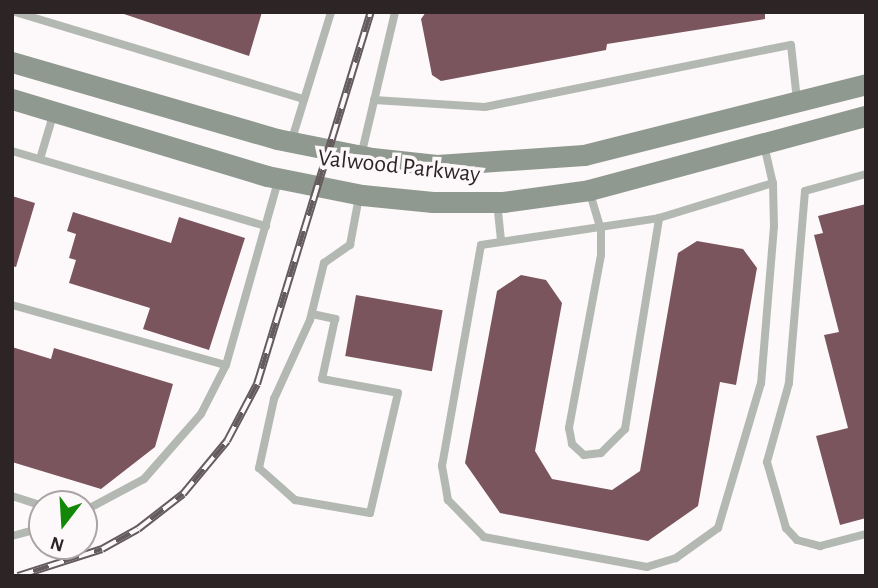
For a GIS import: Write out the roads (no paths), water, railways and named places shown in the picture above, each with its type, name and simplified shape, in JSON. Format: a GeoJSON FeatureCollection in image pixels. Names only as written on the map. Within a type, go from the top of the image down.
{"type":"FeatureCollection","features":[{"type":"Feature","properties":{"kind":"main road","name":"Valwood Parkway"},"geometry":{"type":"LineString","coordinates":[[12,62],[292,142],[360,156],[437,165],[584,155],[691,132],[797,100],[866,84]]}},
{"type":"Feature","properties":{"kind":"main road","name":"Valwood Parkway"},"geometry":{"type":"LineString","coordinates":[[12,99],[279,178],[359,194],[497,202],[589,190],[699,164],[763,143],[866,116]]}},
{"type":"Feature","properties":{"kind":"main road"},"geometry":{"type":"LineString","coordinates":[[584,155],[589,190]]}},
{"type":"Feature","properties":{"kind":"lane"},"geometry":{"type":"LineString","coordinates":[[15,12],[304,99]]}},
{"type":"Feature","properties":{"kind":"lane"},"geometry":{"type":"LineString","coordinates":[[292,142],[331,12]]}},
{"type":"Feature","properties":{"kind":"lane"},"geometry":{"type":"LineString","coordinates":[[360,156],[395,12]]}},
{"type":"Feature","properties":{"kind":"lane"},"geometry":{"type":"LineString","coordinates":[[374,100],[485,107],[791,46],[797,100]]}},
{"type":"Feature","properties":{"kind":"lane"},"geometry":{"type":"LineString","coordinates":[[40,159],[54,112]]}},
{"type":"Feature","properties":{"kind":"lane"},"geometry":{"type":"LineString","coordinates":[[763,143],[773,183],[774,226],[761,383],[718,528],[676,558],[647,567],[484,537],[448,500],[442,466],[481,245],[601,230],[659,218],[773,183]]}},
{"type":"Feature","properties":{"kind":"lane"},"geometry":{"type":"LineString","coordinates":[[12,151],[266,226]]}},
{"type":"Feature","properties":{"kind":"lane"},"geometry":{"type":"LineString","coordinates":[[866,174],[805,191],[789,383],[766,461],[786,527],[797,540],[820,546],[866,534]]}},
{"type":"Feature","properties":{"kind":"lane"},"geometry":{"type":"LineString","coordinates":[[98,504],[144,479],[201,414],[226,365],[279,178]]}},
{"type":"Feature","properties":{"kind":"lane"},"geometry":{"type":"LineString","coordinates":[[589,190],[601,230],[601,255],[569,428],[572,444],[584,455],[601,453],[625,429],[659,218]]}},
{"type":"Feature","properties":{"kind":"lane"},"geometry":{"type":"LineString","coordinates":[[312,314],[335,319],[322,379],[398,393],[370,513],[295,500],[260,468],[274,399],[312,314],[324,263],[350,245],[359,194]]}},
{"type":"Feature","properties":{"kind":"lane"},"geometry":{"type":"LineString","coordinates":[[497,202],[501,241]]}},
{"type":"Feature","properties":{"kind":"lane"},"geometry":{"type":"LineString","coordinates":[[12,305],[226,365]]}},
{"type":"Feature","properties":{"kind":"railway"},"geometry":{"type":"LineString","coordinates":[[18,576],[102,549],[138,529],[183,494],[227,441],[257,384],[371,12]]}}]}
